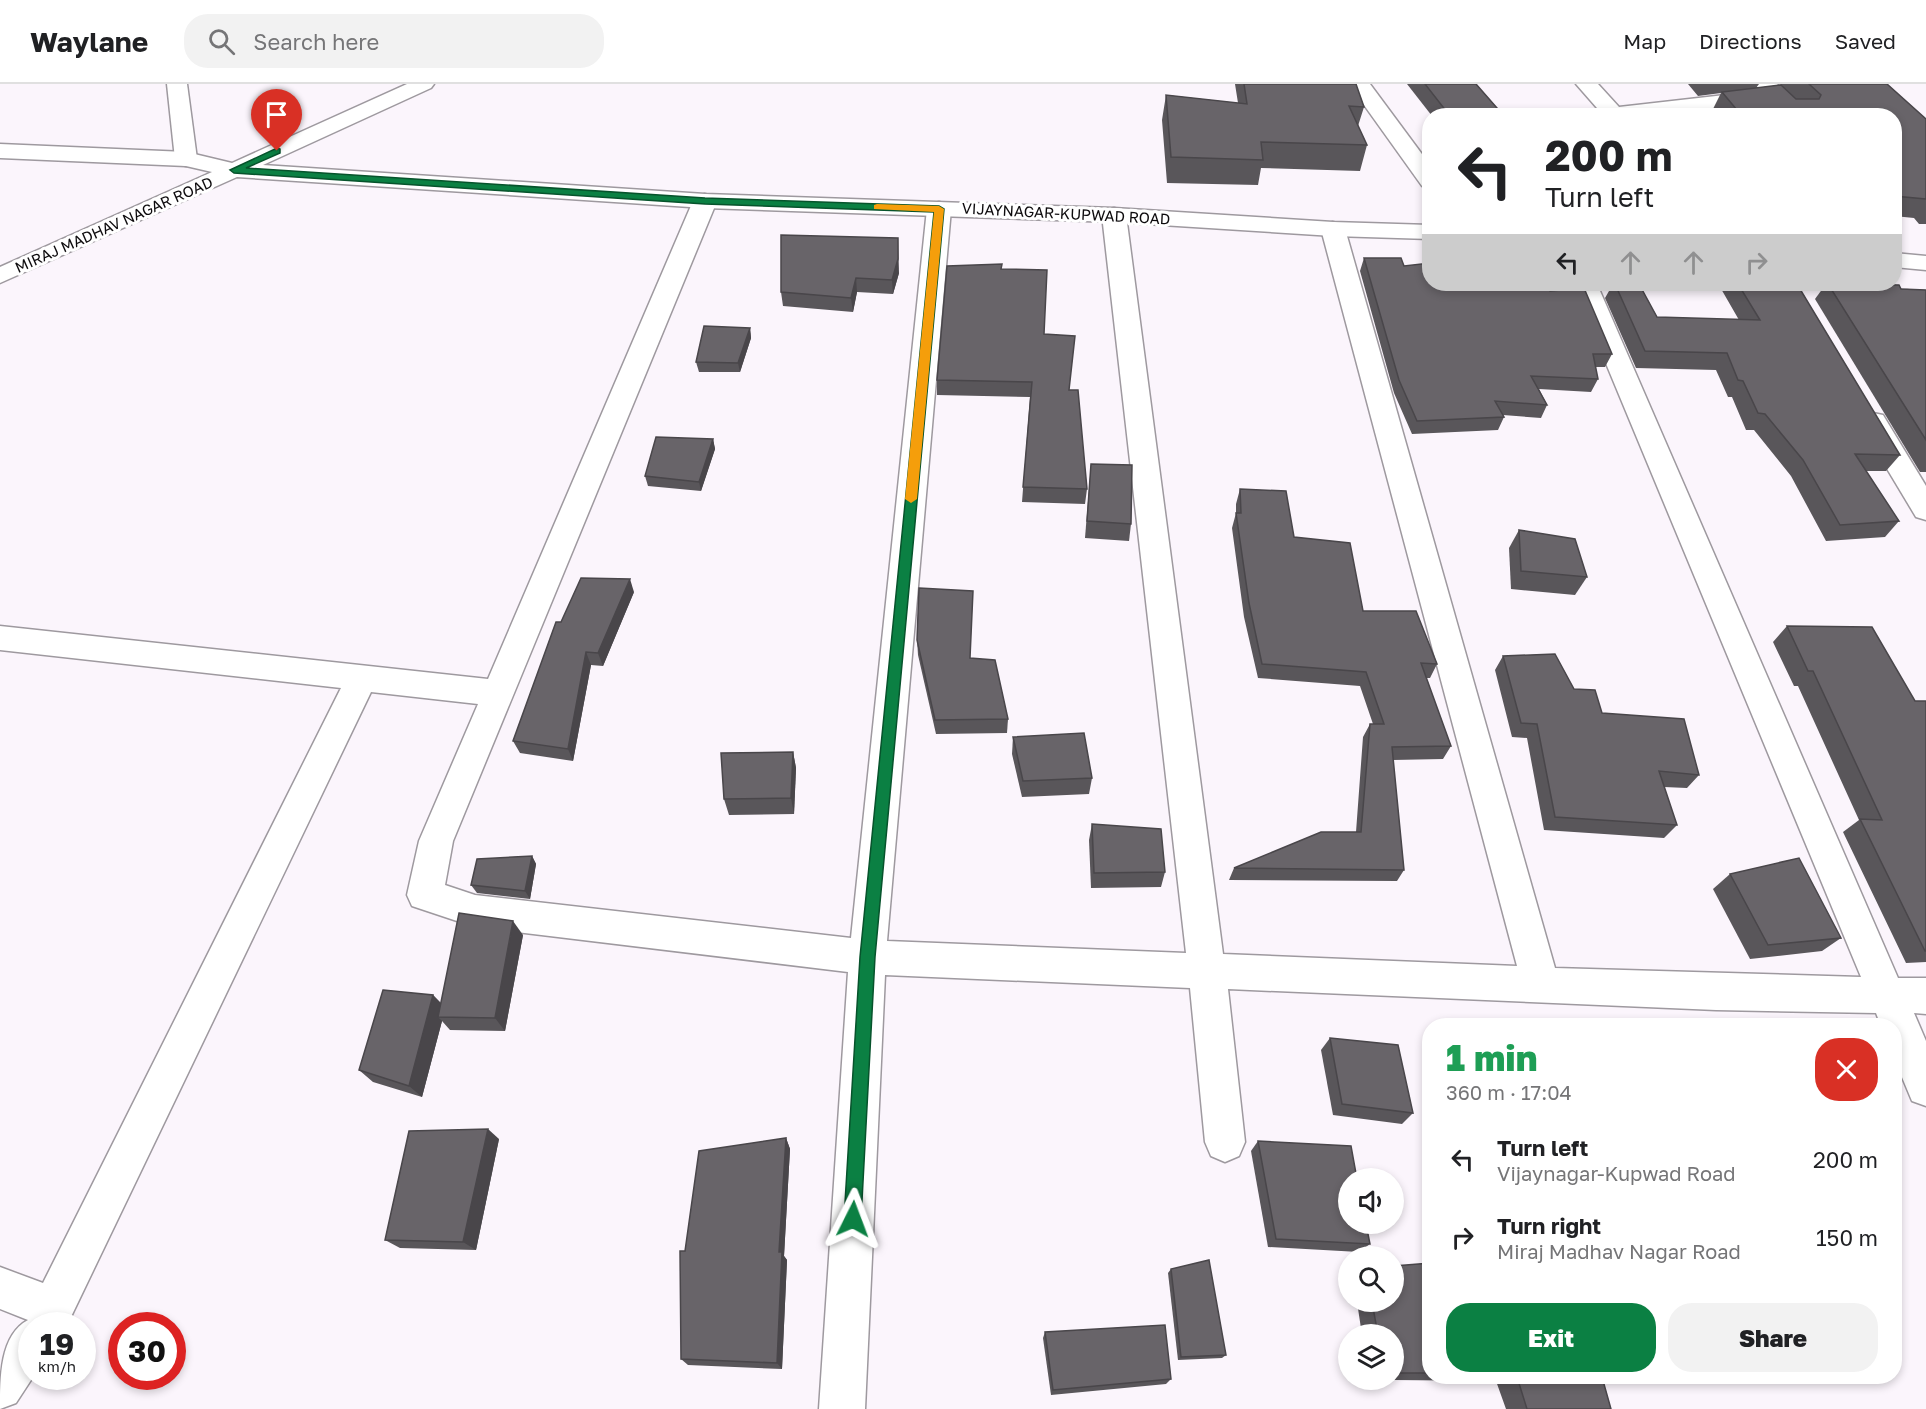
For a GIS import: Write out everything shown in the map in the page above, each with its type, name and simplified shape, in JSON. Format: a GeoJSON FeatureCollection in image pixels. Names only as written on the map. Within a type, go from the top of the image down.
{"type":"FeatureCollection","features":[{"type":"Feature","properties":{"kind":"street"},"geometry":{"type":"LineString","coordinates":[[177,84],[186,159]]}},
{"type":"Feature","properties":{"kind":"street","name":"MIRAJ MADHAV NAGAR ROAD"},"geometry":{"type":"LineString","coordinates":[[0,276],[424,84]]}},
{"type":"Feature","properties":{"kind":"street"},"geometry":{"type":"LineString","coordinates":[[1359,84],[1422,170]]}},
{"type":"Feature","properties":{"kind":"street"},"geometry":{"type":"LineString","coordinates":[[1586,84],[1608,108]]}},
{"type":"Feature","properties":{"kind":"street"},"geometry":{"type":"LineString","coordinates":[[1675,108],[1777,96]]}},
{"type":"Feature","properties":{"kind":"street","name":"VIJAYNAGAR-KUPWAD ROAD"},"geometry":{"type":"LineString","coordinates":[[0,151],[186,159],[234,170],[705,201],[1114,215],[1333,229],[1422,232]]}},
{"type":"Feature","properties":{"kind":"street"},"geometry":{"type":"LineString","coordinates":[[705,201],[436,842],[425,895],[475,911],[867,957],[1716,992],[1926,996]]}},
{"type":"Feature","properties":{"kind":"street"},"geometry":{"type":"LineString","coordinates":[[842,1409],[867,957],[939,209]]}},
{"type":"Feature","properties":{"kind":"street"},"geometry":{"type":"LineString","coordinates":[[1114,215],[1207,971],[1225,1142]]}},
{"type":"Feature","properties":{"kind":"street"},"geometry":{"type":"LineString","coordinates":[[1333,229],[1541,985]]}},
{"type":"Feature","properties":{"kind":"street"},"geometry":{"type":"LineString","coordinates":[[1902,261],[1926,263]]}},
{"type":"Feature","properties":{"kind":"street"},"geometry":{"type":"LineString","coordinates":[[1588,291],[1896,1018]]}},
{"type":"Feature","properties":{"kind":"street"},"geometry":{"type":"LineString","coordinates":[[1861,402],[1926,510]]}},
{"type":"Feature","properties":{"kind":"street"},"geometry":{"type":"LineString","coordinates":[[0,638],[499,693]]}},
{"type":"Feature","properties":{"kind":"street"},"geometry":{"type":"LineString","coordinates":[[48,1312],[362,678]]}},
{"type":"Feature","properties":{"kind":"street"},"geometry":{"type":"LineString","coordinates":[[1902,1032],[1926,1087]]}},
{"type":"Feature","properties":{"kind":"street"},"geometry":{"type":"LineString","coordinates":[[0,1287],[28,1312]]}},
{"type":"Feature","properties":{"kind":"street"},"geometry":{"type":"LineString","coordinates":[[0,1387],[18,1360]]}},
{"type":"Feature","properties":{"kind":"building"},"geometry":{"type":"Polygon","coordinates":[[[1244,84],[1356,84],[1364,107],[1349,106],[1367,145],[1261,142],[1263,160],[1171,157],[1166,95],[1247,104],[1244,84]]]}},
{"type":"Feature","properties":{"kind":"building"},"geometry":{"type":"Polygon","coordinates":[[[1425,84],[1476,84],[1497,108],[1444,108],[1425,84]]]}},
{"type":"Feature","properties":{"kind":"building"},"geometry":{"type":"Polygon","coordinates":[[[1809,84],[1887,84],[1926,119],[1926,199],[1902,197],[1902,108],[1735,108],[1722,92],[1781,85],[1796,99],[1819,99],[1821,95],[1809,84]]]}},
{"type":"Feature","properties":{"kind":"building"},"geometry":{"type":"Polygon","coordinates":[[[781,235],[898,238],[898,259],[892,280],[856,278],[851,298],[781,292],[781,235]]]}},
{"type":"Feature","properties":{"kind":"building"},"geometry":{"type":"Polygon","coordinates":[[[1364,258],[1401,258],[1404,266],[1422,264],[1422,291],[1585,291],[1612,354],[1593,354],[1598,379],[1531,376],[1547,405],[1495,401],[1504,417],[1417,421],[1399,380],[1364,258]]]}},
{"type":"Feature","properties":{"kind":"building"},"geometry":{"type":"Polygon","coordinates":[[[1002,264],[1001,269],[1047,270],[1044,334],[1075,336],[1069,390],[1078,390],[1087,489],[1023,487],[1032,382],[937,380],[947,266],[1002,264]]]}},
{"type":"Feature","properties":{"kind":"building"},"geometry":{"type":"Polygon","coordinates":[[[1926,290],[1926,440],[1832,291],[1926,290]]]}},
{"type":"Feature","properties":{"kind":"building"},"geometry":{"type":"Polygon","coordinates":[[[1618,291],[1643,291],[1657,317],[1760,320],[1742,291],[1801,291],[1900,455],[1855,454],[1899,521],[1840,525],[1803,460],[1765,414],[1758,413],[1743,381],[1738,380],[1727,353],[1645,351],[1618,291]]]}},
{"type":"Feature","properties":{"kind":"building"},"geometry":{"type":"Polygon","coordinates":[[[704,326],[750,328],[738,363],[696,362],[704,326]]]}},
{"type":"Feature","properties":{"kind":"building"},"geometry":{"type":"Polygon","coordinates":[[[656,437],[713,439],[699,482],[645,476],[656,437]]]}},
{"type":"Feature","properties":{"kind":"building"},"geometry":{"type":"Polygon","coordinates":[[[1091,464],[1132,465],[1131,524],[1087,521],[1091,464]]]}},
{"type":"Feature","properties":{"kind":"building"},"geometry":{"type":"Polygon","coordinates":[[[1240,489],[1286,491],[1294,537],[1350,543],[1363,611],[1416,611],[1437,664],[1421,663],[1451,746],[1392,747],[1404,870],[1234,868],[1321,832],[1361,832],[1370,724],[1384,724],[1366,672],[1262,664],[1249,603],[1236,513],[1241,513],[1240,489]]]}},
{"type":"Feature","properties":{"kind":"building"},"geometry":{"type":"Polygon","coordinates":[[[1519,530],[1575,539],[1587,577],[1521,571],[1519,530]]]}},
{"type":"Feature","properties":{"kind":"building"},"geometry":{"type":"Polygon","coordinates":[[[581,578],[630,579],[598,653],[586,652],[568,749],[513,741],[556,622],[561,622],[581,578]]]}},
{"type":"Feature","properties":{"kind":"building"},"geometry":{"type":"Polygon","coordinates":[[[919,588],[973,591],[970,658],[995,660],[1008,719],[935,720],[917,640],[919,588]]]}},
{"type":"Feature","properties":{"kind":"building"},"geometry":{"type":"Polygon","coordinates":[[[1787,626],[1872,627],[1915,701],[1926,701],[1926,951],[1860,819],[1882,820],[1813,671],[1808,671],[1787,626]]]}},
{"type":"Feature","properties":{"kind":"building"},"geometry":{"type":"Polygon","coordinates":[[[1555,654],[1574,689],[1595,690],[1602,713],[1684,719],[1699,775],[1659,771],[1677,825],[1555,817],[1537,724],[1521,723],[1503,656],[1555,654]]]}},
{"type":"Feature","properties":{"kind":"building"},"geometry":{"type":"Polygon","coordinates":[[[1084,733],[1092,778],[1023,781],[1013,737],[1084,733]]]}},
{"type":"Feature","properties":{"kind":"building"},"geometry":{"type":"Polygon","coordinates":[[[793,752],[791,798],[724,799],[721,753],[793,752]]]}},
{"type":"Feature","properties":{"kind":"building"},"geometry":{"type":"Polygon","coordinates":[[[1092,824],[1161,829],[1165,872],[1094,873],[1092,824]]]}},
{"type":"Feature","properties":{"kind":"building"},"geometry":{"type":"Polygon","coordinates":[[[532,856],[525,891],[471,885],[477,859],[532,856]]]}},
{"type":"Feature","properties":{"kind":"building"},"geometry":{"type":"Polygon","coordinates":[[[1799,858],[1841,938],[1768,945],[1730,874],[1799,858]]]}},
{"type":"Feature","properties":{"kind":"building"},"geometry":{"type":"Polygon","coordinates":[[[459,913],[513,921],[495,1018],[438,1017],[459,913]]]}},
{"type":"Feature","properties":{"kind":"building"},"geometry":{"type":"Polygon","coordinates":[[[383,990],[433,995],[409,1086],[359,1070],[383,990]]]}},
{"type":"Feature","properties":{"kind":"building"},"geometry":{"type":"Polygon","coordinates":[[[1330,1038],[1398,1045],[1413,1113],[1342,1104],[1330,1038]]]}},
{"type":"Feature","properties":{"kind":"building"},"geometry":{"type":"Polygon","coordinates":[[[488,1129],[463,1242],[385,1240],[409,1131],[488,1129]]]}},
{"type":"Feature","properties":{"kind":"building"},"geometry":{"type":"Polygon","coordinates":[[[786,1138],[779,1252],[782,1252],[777,1363],[681,1359],[680,1251],[685,1251],[699,1151],[786,1138]]]}},
{"type":"Feature","properties":{"kind":"building"},"geometry":{"type":"Polygon","coordinates":[[[1258,1141],[1351,1146],[1355,1168],[1338,1168],[1338,1234],[1368,1234],[1370,1244],[1276,1239],[1258,1141]]]}},
{"type":"Feature","properties":{"kind":"building"},"geometry":{"type":"Polygon","coordinates":[[[1209,1260],[1226,1355],[1181,1357],[1171,1269],[1209,1260]]]}},
{"type":"Feature","properties":{"kind":"building"},"geometry":{"type":"Polygon","coordinates":[[[1422,1264],[1422,1373],[1404,1373],[1404,1324],[1376,1324],[1374,1312],[1404,1312],[1404,1265],[1422,1264]]]}},
{"type":"Feature","properties":{"kind":"building"},"geometry":{"type":"Polygon","coordinates":[[[1165,1325],[1171,1379],[1053,1390],[1045,1332],[1165,1325]]]}},
{"type":"Feature","properties":{"kind":"building"},"geometry":{"type":"Polygon","coordinates":[[[1519,1384],[1604,1384],[1611,1409],[1527,1409],[1519,1384]]]}},
{"type":"Feature","properties":{"kind":"slow traffic"},"geometry":{"type":"LineString","coordinates":[[877,207],[939,209],[911,499]]}},
{"type":"Feature","properties":{"kind":"route"},"geometry":{"type":"LineString","coordinates":[[277,151],[234,170],[705,201],[939,209],[867,957],[853,1219]]}}]}
